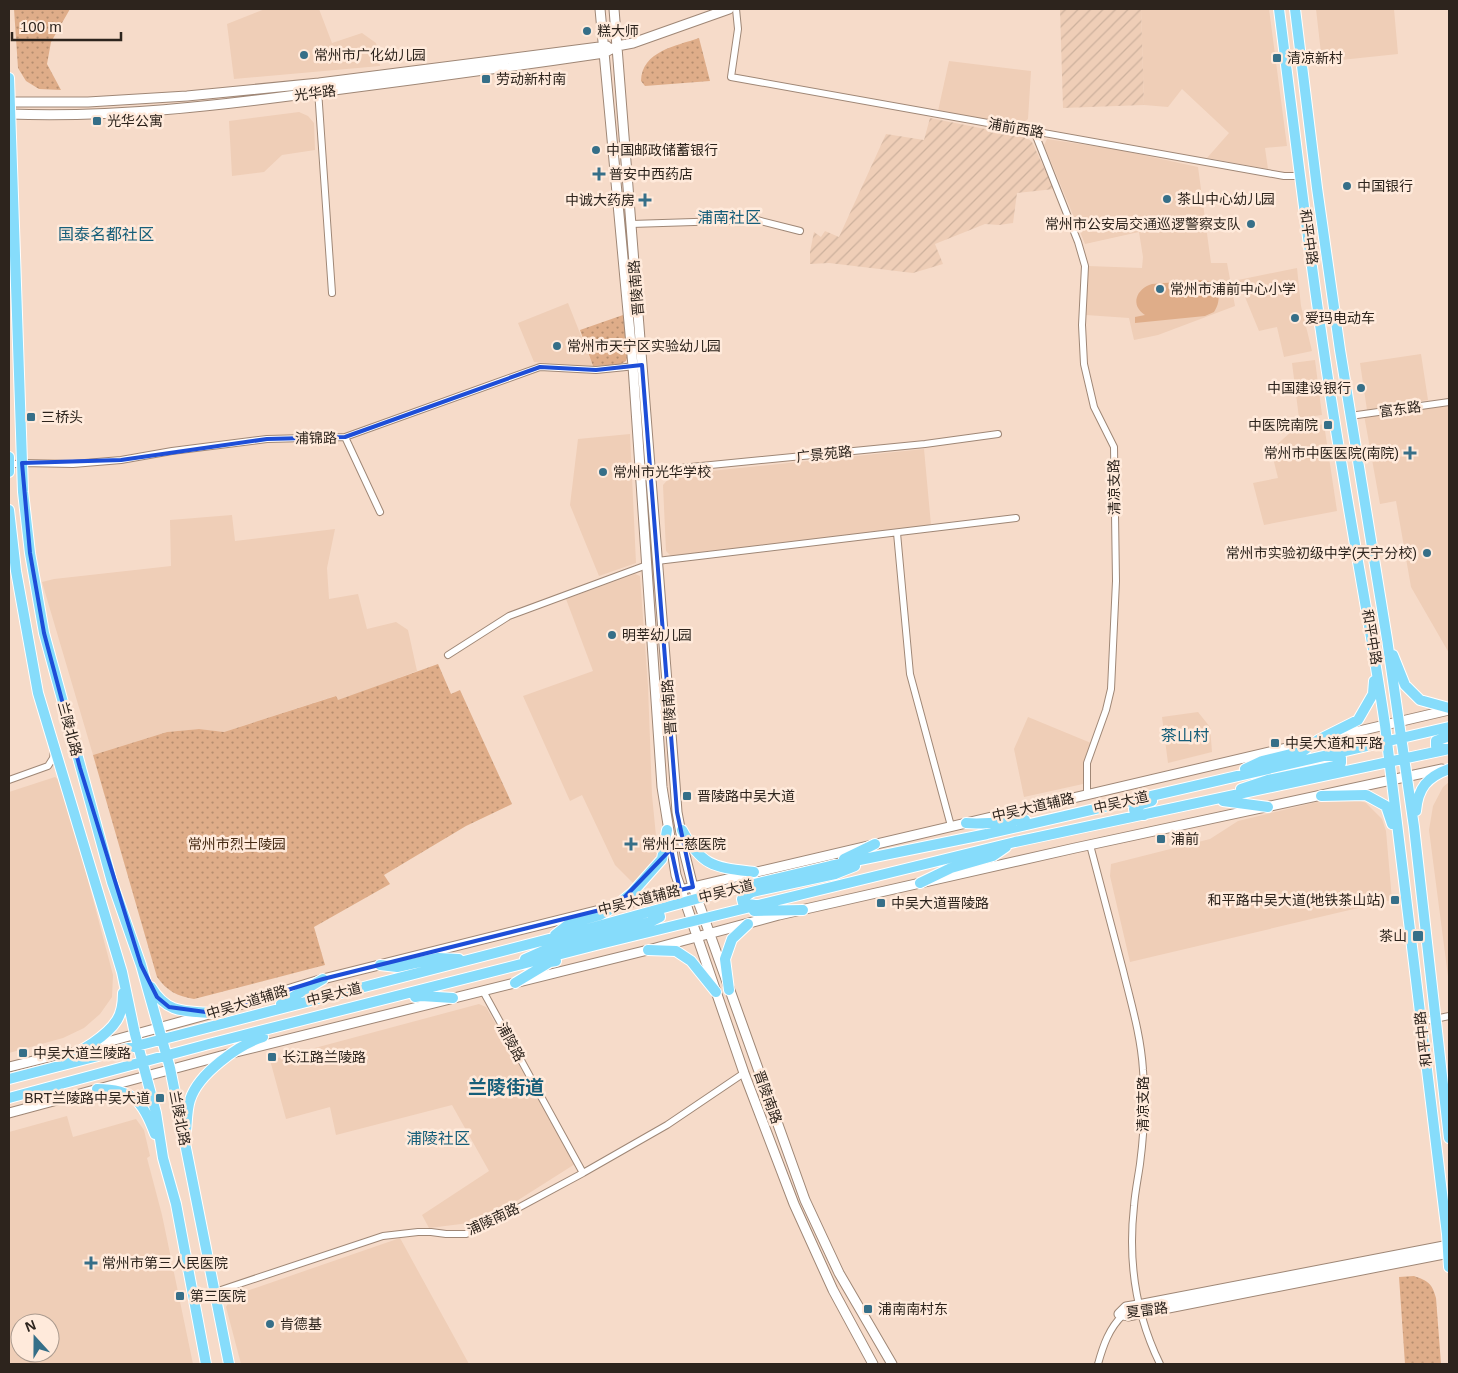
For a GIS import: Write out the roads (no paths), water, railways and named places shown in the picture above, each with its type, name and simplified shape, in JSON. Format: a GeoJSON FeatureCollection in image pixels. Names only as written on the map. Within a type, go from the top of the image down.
{"type":"FeatureCollection","features":[{"type":"Feature","properties":{"kind":"main road","name":"晋陵南路"},"geometry":{"type":"LineString","coordinates":[[600,9],[650,471],[675,784],[685,855],[704,919],[805,1200],[839,1273],[892,1364]]}},
{"type":"Feature","properties":{"kind":"main road","name":"晋陵南路"},"geometry":{"type":"LineString","coordinates":[[614,9],[631,224],[647,565],[662,787],[667,830],[684,903],[744,1073],[794,1204],[833,1290],[873,1364]]}},
{"type":"Feature","properties":{"kind":"main road","name":"光华路"},"geometry":{"type":"LineString","coordinates":[[9,114],[176,109],[604,49],[633,43],[729,9]]}},
{"type":"Feature","properties":{"kind":"main road","name":"和平中路"},"geometry":{"type":"LineString","coordinates":[[1279,9],[1300,176],[1340,460],[1376,658],[1390,762],[1449,1267]]}},
{"type":"Feature","properties":{"kind":"main road","name":"和平中路"},"geometry":{"type":"LineString","coordinates":[[1295,9],[1317,188],[1350,416],[1387,639],[1414,827],[1449,1138]]}},
{"type":"Feature","properties":{"kind":"main road","name":"兰陵北路"},"geometry":{"type":"LineString","coordinates":[[9,78],[23,492],[30,553],[44,633],[112,882],[141,965],[170,1068],[229,1364]]}},
{"type":"Feature","properties":{"kind":"main road","name":"光华路"},"geometry":{"type":"LineString","coordinates":[[9,102],[137,100],[319,88]]}},
{"type":"Feature","properties":{"kind":"main road"},"geometry":{"type":"LineString","coordinates":[[9,457],[9,472]]}},
{"type":"Feature","properties":{"kind":"main road","name":"兰陵北路"},"geometry":{"type":"LineString","coordinates":[[9,510],[16,571],[38,693],[122,972],[135,1034],[156,1112],[163,1158],[176,1204],[206,1364]]}},
{"type":"Feature","properties":{"kind":"main road"},"geometry":{"type":"LineString","coordinates":[[1387,639],[1405,685],[1420,700],[1449,709]]}},
{"type":"Feature","properties":{"kind":"main road"},"geometry":{"type":"LineString","coordinates":[[1223,779],[1262,761],[1303,752],[1318,740],[1358,720],[1373,694],[1376,658]]}},
{"type":"Feature","properties":{"kind":"main road","name":"中吴大道辅路"},"geometry":{"type":"LineString","coordinates":[[9,1067],[213,1013],[323,979],[693,886],[1449,709]]}},
{"type":"Feature","properties":{"kind":"main road","name":"中吴大道"},"geometry":{"type":"LineString","coordinates":[[9,1079],[830,866],[1048,819],[1449,727]]}},
{"type":"Feature","properties":{"kind":"main road"},"geometry":{"type":"LineString","coordinates":[[1449,736],[1436,741],[1436,746],[1449,749]]}},
{"type":"Feature","properties":{"kind":"main road","name":"中吴大道"},"geometry":{"type":"LineString","coordinates":[[9,1098],[142,1061],[600,944],[1015,842],[1449,749]]}},
{"type":"Feature","properties":{"kind":"main road"},"geometry":{"type":"LineString","coordinates":[[1190,805],[1268,780],[1335,766],[1341,763],[1340,758],[1326,754]]}},
{"type":"Feature","properties":{"kind":"main road"},"geometry":{"type":"LineString","coordinates":[[1433,771],[1449,761]]}},
{"type":"Feature","properties":{"kind":"main road"},"geometry":{"type":"LineString","coordinates":[[9,1113],[170,1068],[802,910],[1090,845],[1449,768]]}},
{"type":"Feature","properties":{"kind":"main road"},"geometry":{"type":"LineString","coordinates":[[1414,827],[1417,797],[1424,784],[1449,768]]}},
{"type":"Feature","properties":{"kind":"main road"},"geometry":{"type":"LineString","coordinates":[[1147,815],[1135,814],[1134,809],[1142,804],[1208,788],[1261,770]]}},
{"type":"Feature","properties":{"kind":"main road"},"geometry":{"type":"LineString","coordinates":[[1321,796],[1366,795],[1386,806],[1391,818],[1400,856]]}},
{"type":"Feature","properties":{"kind":"main road"},"geometry":{"type":"LineString","coordinates":[[1215,800],[1268,807]]}},
{"type":"Feature","properties":{"kind":"main road"},"geometry":{"type":"LineString","coordinates":[[984,850],[1020,835],[1088,820],[1096,816],[1096,812],[1087,810]]}},
{"type":"Feature","properties":{"kind":"main road"},"geometry":{"type":"LineString","coordinates":[[966,822],[982,825],[1000,821],[1048,819]]}},
{"type":"Feature","properties":{"kind":"main road"},"geometry":{"type":"LineString","coordinates":[[551,938],[569,924],[600,915],[616,906],[632,893],[662,859],[667,830]]}},
{"type":"Feature","properties":{"kind":"main road"},"geometry":{"type":"LineString","coordinates":[[682,830],[692,848],[707,862],[720,868],[754,872]]}},
{"type":"Feature","properties":{"kind":"main road"},"geometry":{"type":"LineString","coordinates":[[920,883],[951,868],[993,856],[1015,842]]}},
{"type":"Feature","properties":{"kind":"main road"},"geometry":{"type":"LineString","coordinates":[[830,866],[875,844]]}},
{"type":"Feature","properties":{"kind":"main road"},"geometry":{"type":"LineString","coordinates":[[758,906],[743,903],[742,899],[752,892],[835,874],[876,857]]}},
{"type":"Feature","properties":{"kind":"main road"},"geometry":{"type":"LineString","coordinates":[[736,911],[802,910]]}},
{"type":"Feature","properties":{"kind":"main road"},"geometry":{"type":"LineString","coordinates":[[501,970],[552,947],[650,922],[660,917],[659,913],[652,912]]}},
{"type":"Feature","properties":{"kind":"main road"},"geometry":{"type":"LineString","coordinates":[[729,990],[725,959],[732,939],[748,924]]}},
{"type":"Feature","properties":{"kind":"main road"},"geometry":{"type":"LineString","coordinates":[[515,983],[550,962],[589,952],[600,944]]}},
{"type":"Feature","properties":{"kind":"main road"},"geometry":{"type":"LineString","coordinates":[[648,950],[676,951],[691,961],[716,992]]}},
{"type":"Feature","properties":{"kind":"main road"},"geometry":{"type":"LineString","coordinates":[[380,965],[397,967],[438,958],[470,959]]}},
{"type":"Feature","properties":{"kind":"main road"},"geometry":{"type":"LineString","coordinates":[[141,965],[158,997],[169,1007],[186,1012],[213,1013]]}},
{"type":"Feature","properties":{"kind":"main road"},"geometry":{"type":"LineString","coordinates":[[9,1075],[19,1070],[72,1056],[86,1048],[117,1020],[122,1006],[122,972]]}},
{"type":"Feature","properties":{"kind":"main road"},"geometry":{"type":"LineString","coordinates":[[270,1011],[323,979]]}},
{"type":"Feature","properties":{"kind":"main road"},"geometry":{"type":"LineString","coordinates":[[372,1003],[391,1002],[421,996],[453,998]]}},
{"type":"Feature","properties":{"kind":"main road"},"geometry":{"type":"LineString","coordinates":[[185,1142],[190,1101],[195,1088],[205,1077],[248,1041],[279,1031],[298,1021]]}},
{"type":"Feature","properties":{"kind":"main road"},"geometry":{"type":"LineString","coordinates":[[204,1028],[196,1034],[198,1040],[209,1044]]}},
{"type":"Feature","properties":{"kind":"main road"},"geometry":{"type":"LineString","coordinates":[[93,1057],[107,1060],[108,1065],[93,1074]]}},
{"type":"Feature","properties":{"kind":"main road"},"geometry":{"type":"LineString","coordinates":[[9,1103],[59,1084]]}},
{"type":"Feature","properties":{"kind":"main road"},"geometry":{"type":"LineString","coordinates":[[97,1089],[115,1089],[129,1095],[140,1103],[148,1115],[163,1158]]}},
{"type":"Feature","properties":{"kind":"main road","name":"夏雷路"},"geometry":{"type":"LineString","coordinates":[[1123,1315],[1119,1314],[1126,1307],[1139,1309],[1448,1249]]}},
{"type":"Feature","properties":{"kind":"street","name":"浦前西路"},"geometry":{"type":"LineString","coordinates":[[736,9],[738,29],[731,77],[1284,176],[1300,176]]}},
{"type":"Feature","properties":{"kind":"street"},"geometry":{"type":"LineString","coordinates":[[319,88],[332,294]]}},
{"type":"Feature","properties":{"kind":"street","name":"清凉支路"},"geometry":{"type":"LineString","coordinates":[[1034,131],[1078,242],[1084,266],[1082,325],[1084,364],[1094,408],[1114,447],[1116,581],[1111,689],[1106,710],[1087,763],[1087,794]]}},
{"type":"Feature","properties":{"kind":"street"},"geometry":{"type":"LineString","coordinates":[[631,224],[757,220],[800,231]]}},
{"type":"Feature","properties":{"kind":"street","name":"浦锦路"},"geometry":{"type":"LineString","coordinates":[[9,465],[22,463],[73,464],[120,460],[267,438],[345,438],[540,367],[596,370],[638,365]]}},
{"type":"Feature","properties":{"kind":"street","name":"富东路"},"geometry":{"type":"LineString","coordinates":[[1350,416],[1449,402]]}},
{"type":"Feature","properties":{"kind":"street","name":"广景苑路"},"geometry":{"type":"LineString","coordinates":[[650,471],[925,444],[998,434]]}},
{"type":"Feature","properties":{"kind":"street"},"geometry":{"type":"LineString","coordinates":[[345,438],[380,512]]}},
{"type":"Feature","properties":{"kind":"street"},"geometry":{"type":"LineString","coordinates":[[657,561],[1016,518]]}},
{"type":"Feature","properties":{"kind":"street"},"geometry":{"type":"LineString","coordinates":[[897,532],[910,674],[951,826]]}},
{"type":"Feature","properties":{"kind":"street"},"geometry":{"type":"LineString","coordinates":[[448,655],[509,616],[647,565]]}},
{"type":"Feature","properties":{"kind":"street"},"geometry":{"type":"LineString","coordinates":[[9,780],[48,766],[53,758],[54,744]]}},
{"type":"Feature","properties":{"kind":"street"},"geometry":{"type":"LineString","coordinates":[[48,766],[57,770],[63,777]]}},
{"type":"Feature","properties":{"kind":"street","name":"清凉支路"},"geometry":{"type":"LineString","coordinates":[[1090,845],[1139,1036],[1145,1099],[1144,1132],[1134,1206],[1132,1247],[1139,1309],[1151,1347],[1160,1364]]}},
{"type":"Feature","properties":{"kind":"street","name":"浦陵路"},"geometry":{"type":"LineString","coordinates":[[483,991],[583,1173]]}},
{"type":"Feature","properties":{"kind":"street"},"geometry":{"type":"LineString","coordinates":[[1421,1022],[1449,1016]]}},
{"type":"Feature","properties":{"kind":"street","name":"浦陵南路"},"geometry":{"type":"LineString","coordinates":[[215,1292],[383,1236],[418,1232],[466,1234],[479,1229],[667,1125],[744,1073]]}},
{"type":"Feature","properties":{"kind":"street"},"geometry":{"type":"LineString","coordinates":[[1098,1364],[1104,1345],[1116,1321],[1123,1315]]}},
{"type":"Feature","properties":{"kind":"place","name":"糕大师"},"geometry":{"type":"Point","coordinates":[587,31]}},
{"type":"Feature","properties":{"kind":"place","name":"常州市广化幼儿园"},"geometry":{"type":"Point","coordinates":[304,55]}},
{"type":"Feature","properties":{"kind":"place","name":"清凉新村"},"geometry":{"type":"Point","coordinates":[1277,58]}},
{"type":"Feature","properties":{"kind":"place","name":"劳动新村南"},"geometry":{"type":"Point","coordinates":[486,79]}},
{"type":"Feature","properties":{"kind":"place","name":"光华公寓"},"geometry":{"type":"Point","coordinates":[97,121]}},
{"type":"Feature","properties":{"kind":"place","name":"中国邮政储蓄银行"},"geometry":{"type":"Point","coordinates":[596,150]}},
{"type":"Feature","properties":{"kind":"place","name":"普安中西药店"},"geometry":{"type":"Point","coordinates":[599,174]}},
{"type":"Feature","properties":{"kind":"place","name":"中国银行"},"geometry":{"type":"Point","coordinates":[1347,186]}},
{"type":"Feature","properties":{"kind":"place","name":"茶山中心幼儿园"},"geometry":{"type":"Point","coordinates":[1167,199]}},
{"type":"Feature","properties":{"kind":"place","name":"中诚大药房"},"geometry":{"type":"Point","coordinates":[645,200]}},
{"type":"Feature","properties":{"kind":"place","name":"常州市公安局交通巡逻警察支队"},"geometry":{"type":"Point","coordinates":[1251,224]}},
{"type":"Feature","properties":{"kind":"place","name":"常州市浦前中心小学"},"geometry":{"type":"Point","coordinates":[1160,289]}},
{"type":"Feature","properties":{"kind":"place","name":"爱玛电动车"},"geometry":{"type":"Point","coordinates":[1295,318]}},
{"type":"Feature","properties":{"kind":"place","name":"常州市天宁区实验幼儿园"},"geometry":{"type":"Point","coordinates":[557,346]}},
{"type":"Feature","properties":{"kind":"place","name":"中国建设银行"},"geometry":{"type":"Point","coordinates":[1361,388]}},
{"type":"Feature","properties":{"kind":"place","name":"三桥头"},"geometry":{"type":"Point","coordinates":[31,417]}},
{"type":"Feature","properties":{"kind":"place","name":"中医院南院"},"geometry":{"type":"Point","coordinates":[1328,425]}},
{"type":"Feature","properties":{"kind":"place","name":"常州市中医医院(南院)"},"geometry":{"type":"Point","coordinates":[1410,453]}},
{"type":"Feature","properties":{"kind":"place","name":"常州市光华学校"},"geometry":{"type":"Point","coordinates":[603,472]}},
{"type":"Feature","properties":{"kind":"place","name":"常州市实验初级中学(天宁分校)"},"geometry":{"type":"Point","coordinates":[1427,553]}},
{"type":"Feature","properties":{"kind":"place","name":"明莘幼儿园"},"geometry":{"type":"Point","coordinates":[612,635]}},
{"type":"Feature","properties":{"kind":"place","name":"中吴大道和平路"},"geometry":{"type":"Point","coordinates":[1275,743]}},
{"type":"Feature","properties":{"kind":"place","name":"晋陵路中吴大道"},"geometry":{"type":"Point","coordinates":[687,796]}},
{"type":"Feature","properties":{"kind":"place","name":"浦前"},"geometry":{"type":"Point","coordinates":[1161,839]}},
{"type":"Feature","properties":{"kind":"place","name":"常州仁慈医院"},"geometry":{"type":"Point","coordinates":[631,844]}},
{"type":"Feature","properties":{"kind":"place","name":"和平路中吴大道(地铁茶山站)"},"geometry":{"type":"Point","coordinates":[1395,900]}},
{"type":"Feature","properties":{"kind":"place","name":"中吴大道晋陵路"},"geometry":{"type":"Point","coordinates":[881,903]}},
{"type":"Feature","properties":{"kind":"place","name":"茶山"},"geometry":{"type":"Point","coordinates":[1418,936]}},
{"type":"Feature","properties":{"kind":"place","name":"中吴大道兰陵路"},"geometry":{"type":"Point","coordinates":[23,1053]}},
{"type":"Feature","properties":{"kind":"place","name":"长江路兰陵路"},"geometry":{"type":"Point","coordinates":[272,1057]}},
{"type":"Feature","properties":{"kind":"place","name":"BRT兰陵路中吴大道"},"geometry":{"type":"Point","coordinates":[160,1098]}},
{"type":"Feature","properties":{"kind":"place","name":"常州市第三人民医院"},"geometry":{"type":"Point","coordinates":[91,1263]}},
{"type":"Feature","properties":{"kind":"place","name":"第三医院"},"geometry":{"type":"Point","coordinates":[180,1296]}},
{"type":"Feature","properties":{"kind":"place","name":"浦南南村东"},"geometry":{"type":"Point","coordinates":[868,1309]}},
{"type":"Feature","properties":{"kind":"place","name":"肯德基"},"geometry":{"type":"Point","coordinates":[270,1324]}},
{"type":"Feature","properties":{"kind":"district","name":"浦南社区"},"geometry":{"type":"Point","coordinates":[729,217]}},
{"type":"Feature","properties":{"kind":"district","name":"国泰名都社区"},"geometry":{"type":"Point","coordinates":[106,234]}},
{"type":"Feature","properties":{"kind":"district","name":"茶山村"},"geometry":{"type":"Point","coordinates":[1185,735]}},
{"type":"Feature","properties":{"kind":"district","name":"兰陵街道"},"geometry":{"type":"Point","coordinates":[506,1087]}},
{"type":"Feature","properties":{"kind":"district","name":"浦陵社区"},"geometry":{"type":"Point","coordinates":[438,1138]}},
{"type":"Feature","properties":{"kind":"park label","name":"常州市烈士陵园"},"geometry":{"type":"Point","coordinates":[237,844]}}]}
